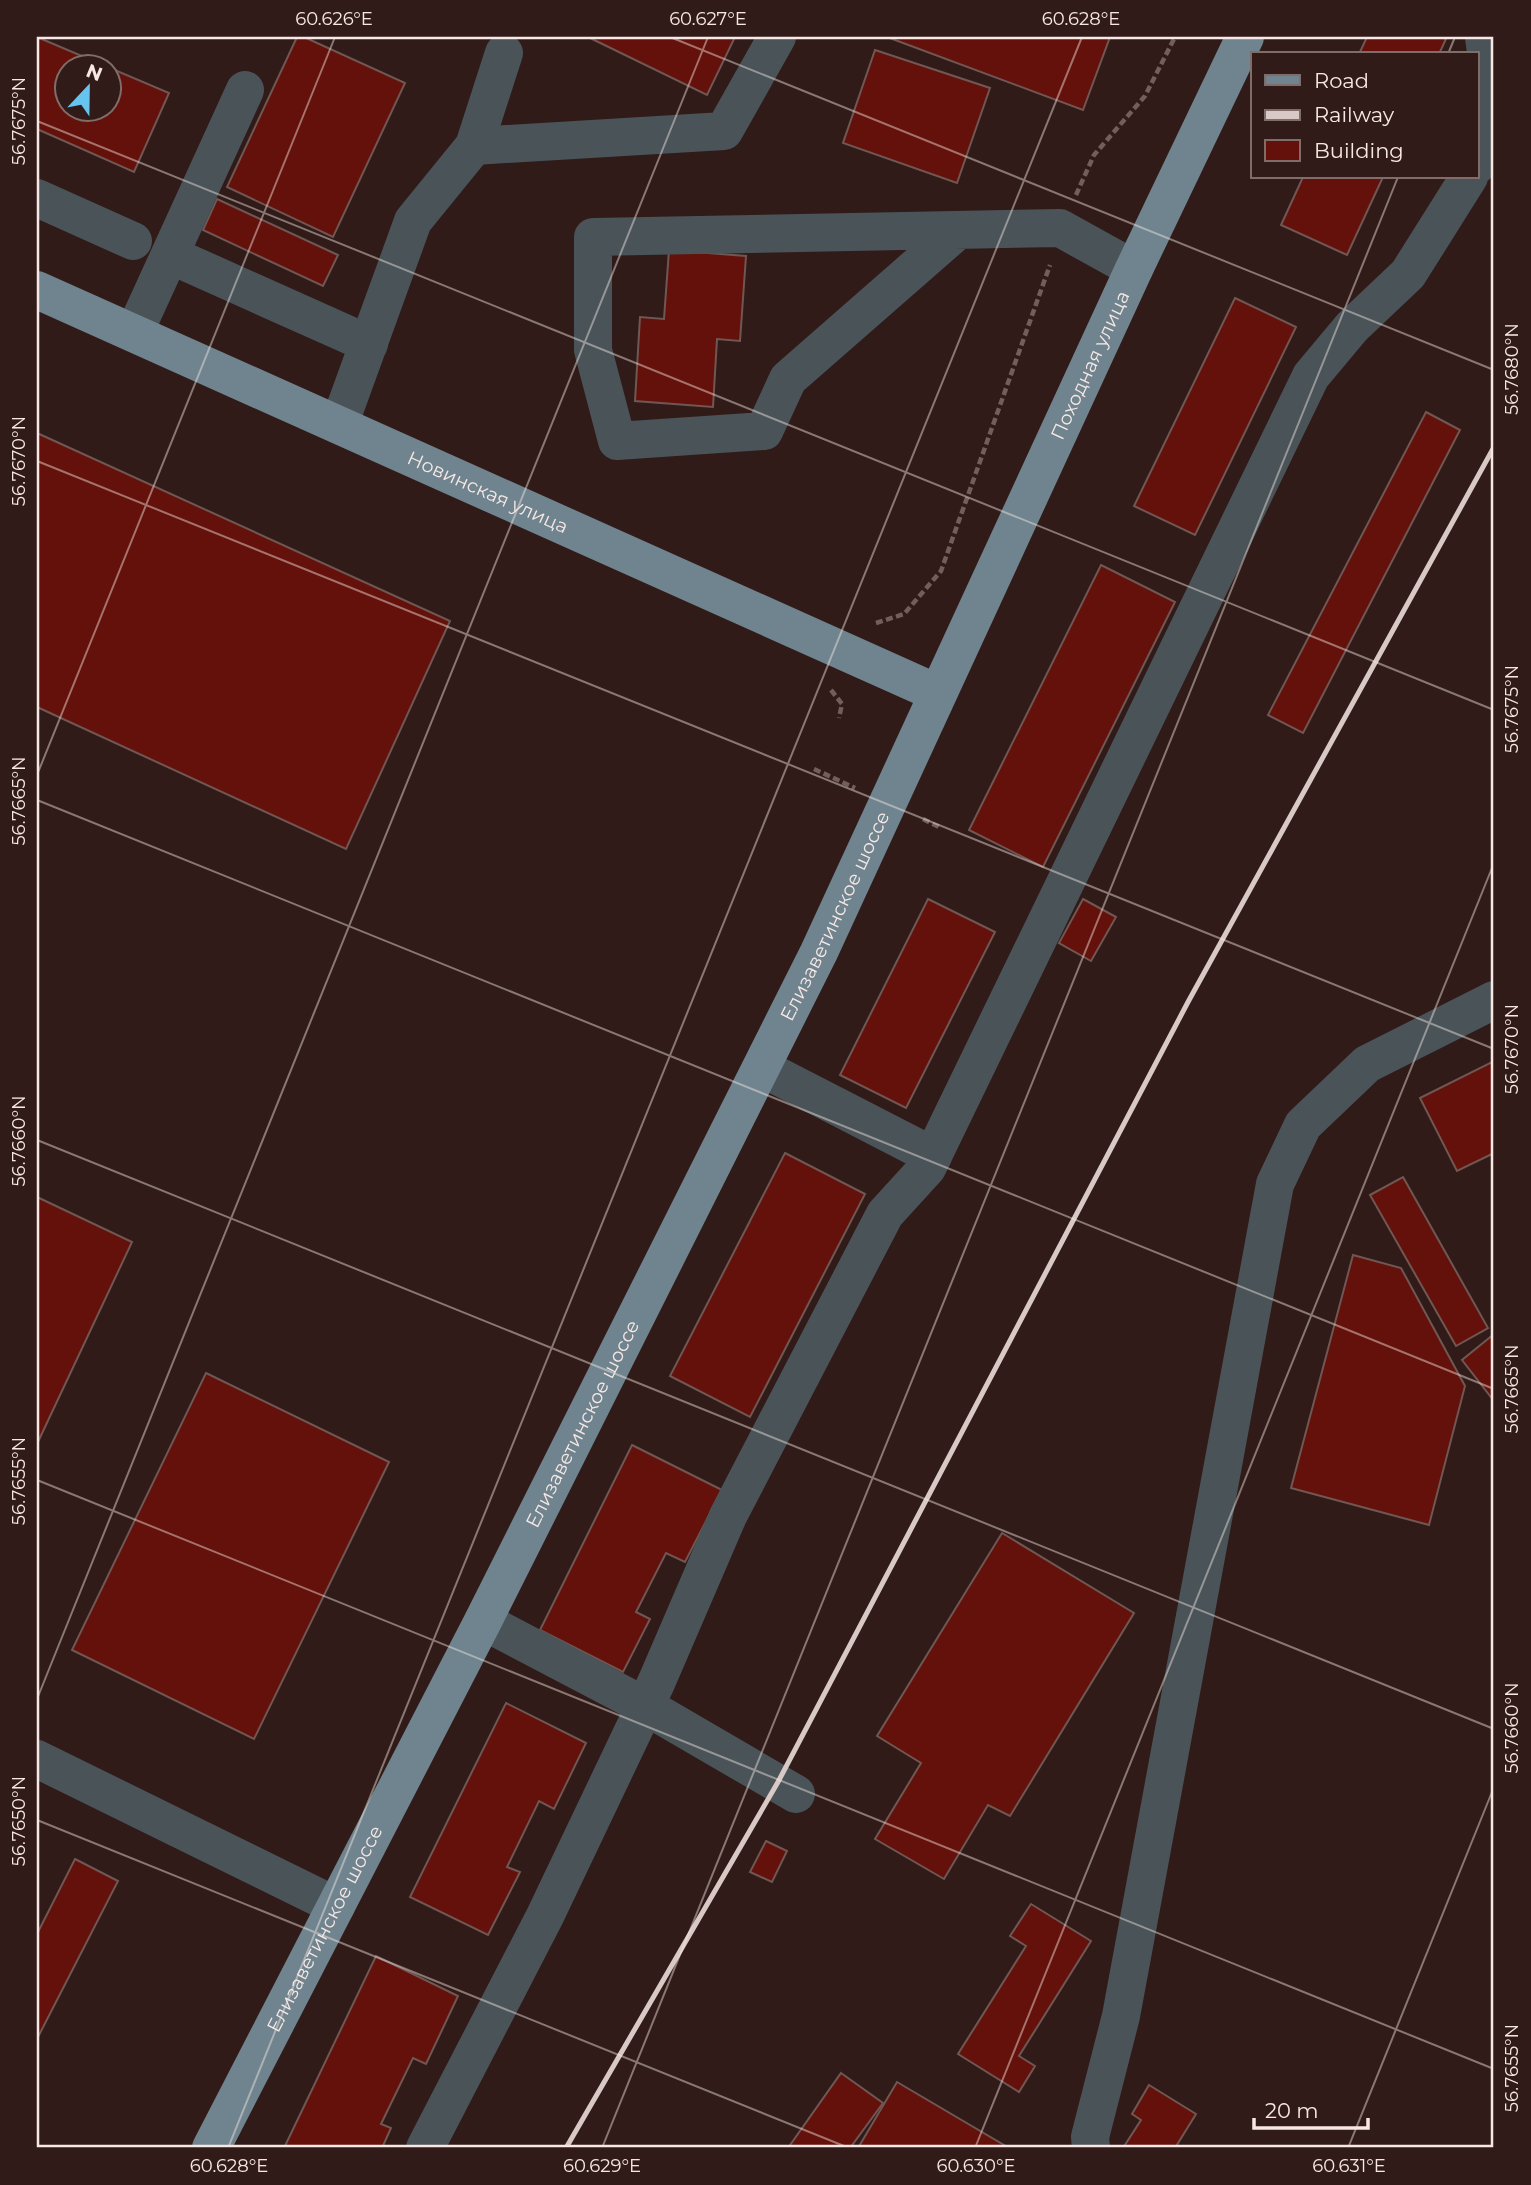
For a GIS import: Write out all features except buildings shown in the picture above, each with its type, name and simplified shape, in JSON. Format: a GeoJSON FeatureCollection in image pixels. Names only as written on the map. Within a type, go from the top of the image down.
{"type":"FeatureCollection","features":[{"type":"Feature","properties":{"kind":"main road","name":"Походная улица"},"geometry":{"type":"LineString","coordinates":[[937,693],[1245,37]]}},
{"type":"Feature","properties":{"kind":"main road","name":"Новинская улица"},"geometry":{"type":"LineString","coordinates":[[37,290],[937,693]]}},
{"type":"Feature","properties":{"kind":"main road","name":"Елизаветинское шоссе"},"geometry":{"type":"LineString","coordinates":[[211,2148],[483,1621],[762,1068],[831,927],[937,693]]}},
{"type":"Feature","properties":{"kind":"street"},"geometry":{"type":"LineString","coordinates":[[474,146],[724,131],[777,37]]}},
{"type":"Feature","properties":{"kind":"street"},"geometry":{"type":"LineString","coordinates":[[1478,163],[1482,157],[1487,74],[1484,37]]}},
{"type":"Feature","properties":{"kind":"street"},"geometry":{"type":"LineString","coordinates":[[339,425],[414,221],[474,146],[504,53]]}},
{"type":"Feature","properties":{"kind":"street"},"geometry":{"type":"LineString","coordinates":[[134,333],[245,90]]}},
{"type":"Feature","properties":{"kind":"street"},"geometry":{"type":"LineString","coordinates":[[425,2148],[545,1916],[645,1706],[728,1516],[884,1214],[928,1168],[1311,376],[1352,327],[1408,274],[1468,178]]}},
{"type":"Feature","properties":{"kind":"street"},"geometry":{"type":"LineString","coordinates":[[37,198],[133,240]]}},
{"type":"Feature","properties":{"kind":"street"},"geometry":{"type":"LineString","coordinates":[[956,232],[788,379],[764,431],[617,442],[593,350],[593,237],[1060,228],[1134,269]]}},
{"type":"Feature","properties":{"kind":"street"},"geometry":{"type":"LineString","coordinates":[[170,255],[369,344]]}},
{"type":"Feature","properties":{"kind":"street"},"geometry":{"type":"LineString","coordinates":[[1091,2148],[1090,2137],[1121,2016],[1275,1184],[1303,1125],[1367,1064],[1494,1000]]}},
{"type":"Feature","properties":{"kind":"street"},"geometry":{"type":"LineString","coordinates":[[762,1068],[933,1156]]}},
{"type":"Feature","properties":{"kind":"street"},"geometry":{"type":"LineString","coordinates":[[483,1621],[645,1706],[804,1799]]}},
{"type":"Feature","properties":{"kind":"street"},"geometry":{"type":"LineString","coordinates":[[37,1759],[336,1906]]}},
{"type":"Feature","properties":{"kind":"path"},"geometry":{"type":"LineString","coordinates":[[830,644],[837,625],[870,625],[904,614],[924,594],[941,571],[1022,350],[1060,228],[1094,155],[1145,96],[1175,37]]}},
{"type":"Feature","properties":{"kind":"railway"},"geometry":{"type":"LineString","coordinates":[[566,2148],[778,1782],[1188,1002],[1494,447]]}}]}
